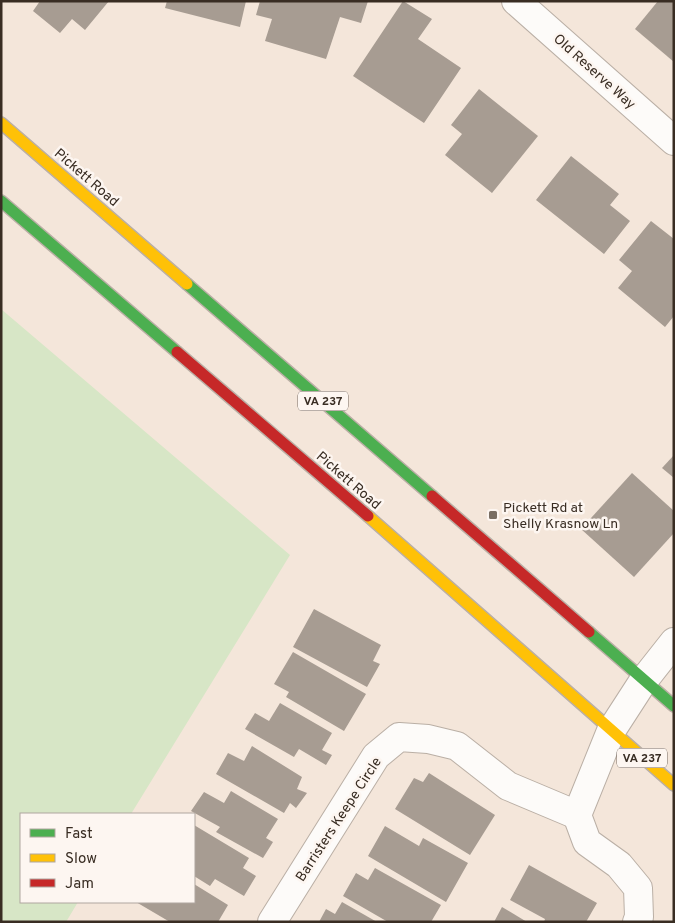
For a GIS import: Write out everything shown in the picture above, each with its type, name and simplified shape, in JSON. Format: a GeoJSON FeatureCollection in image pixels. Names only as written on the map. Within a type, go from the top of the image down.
{"type":"FeatureCollection","features":[{"type":"Feature","properties":{"kind":"main road","name":"Pickett Road"},"geometry":{"type":"LineString","coordinates":[[1,123],[674,706]]}},
{"type":"Feature","properties":{"kind":"main road","name":"Pickett Road"},"geometry":{"type":"LineString","coordinates":[[1,201],[407,550],[674,785]]}},
{"type":"Feature","properties":{"kind":"street","name":"Old Reserve Way"},"geometry":{"type":"LineString","coordinates":[[520,2],[674,141]]}},
{"type":"Feature","properties":{"kind":"street"},"geometry":{"type":"LineString","coordinates":[[638,922],[640,917],[638,888],[619,865],[587,842],[577,815],[611,730],[644,680],[674,642]]}},
{"type":"Feature","properties":{"kind":"street","name":"Barristers Keepe Circle"},"geometry":{"type":"LineString","coordinates":[[272,922],[376,756],[399,737],[428,739],[457,746],[508,786],[577,815]]}},
{"type":"Feature","properties":{"kind":"green space"},"geometry":{"type":"Polygon","coordinates":[[[1,309],[290,555],[132,813],[20,813],[20,903],[77,903],[66,922],[1,922],[1,309]]]}},
{"type":"Feature","properties":{"kind":"building"},"geometry":{"type":"Polygon","coordinates":[[[40,1],[109,1],[85,30],[72,19],[60,33],[33,11],[40,1]]]}},
{"type":"Feature","properties":{"kind":"building"},"geometry":{"type":"Polygon","coordinates":[[[167,1],[246,1],[240,27],[165,8],[167,1]]]}},
{"type":"Feature","properties":{"kind":"building"},"geometry":{"type":"Polygon","coordinates":[[[260,1],[368,1],[361,23],[340,17],[326,59],[265,41],[272,19],[256,15],[260,1]]]}},
{"type":"Feature","properties":{"kind":"building"},"geometry":{"type":"Polygon","coordinates":[[[403,1],[432,19],[418,39],[461,68],[424,123],[353,76],[403,1]]]}},
{"type":"Feature","properties":{"kind":"building"},"geometry":{"type":"Polygon","coordinates":[[[658,1],[674,1],[674,62],[635,29],[658,1]]]}},
{"type":"Feature","properties":{"kind":"building"},"geometry":{"type":"Polygon","coordinates":[[[479,89],[538,136],[492,193],[445,155],[462,134],[451,125],[479,89]]]}},
{"type":"Feature","properties":{"kind":"building"},"geometry":{"type":"Polygon","coordinates":[[[571,156],[619,194],[610,205],[630,221],[604,254],[536,200],[571,156]]]}},
{"type":"Feature","properties":{"kind":"building"},"geometry":{"type":"Polygon","coordinates":[[[651,221],[674,239],[674,316],[665,327],[618,288],[632,271],[619,260],[651,221]]]}},
{"type":"Feature","properties":{"kind":"building"},"geometry":{"type":"Polygon","coordinates":[[[674,455],[674,478],[662,468],[674,455]]]}},
{"type":"Feature","properties":{"kind":"building"},"geometry":{"type":"Polygon","coordinates":[[[632,473],[674,511],[674,533],[634,577],[581,529],[632,473]]]}},
{"type":"Feature","properties":{"kind":"building"},"geometry":{"type":"Polygon","coordinates":[[[314,609],[381,645],[373,661],[380,664],[367,687],[293,647],[314,609]]]}},
{"type":"Feature","properties":{"kind":"building"},"geometry":{"type":"Polygon","coordinates":[[[293,652],[366,694],[344,731],[286,697],[289,692],[274,684],[293,652]]]}},
{"type":"Feature","properties":{"kind":"building"},"geometry":{"type":"Polygon","coordinates":[[[280,703],[332,733],[322,750],[332,755],[326,765],[299,749],[294,757],[245,729],[255,713],[269,721],[280,703]]]}},
{"type":"Feature","properties":{"kind":"building"},"geometry":{"type":"Polygon","coordinates":[[[252,746],[302,777],[297,789],[307,793],[296,808],[290,803],[284,813],[216,774],[228,753],[244,761],[252,746]]]}},
{"type":"Feature","properties":{"kind":"building"},"geometry":{"type":"Polygon","coordinates":[[[429,773],[495,815],[470,855],[395,809],[414,778],[423,782],[429,773]]]}},
{"type":"Feature","properties":{"kind":"building"},"geometry":{"type":"Polygon","coordinates":[[[231,791],[278,819],[266,838],[273,842],[263,858],[216,832],[220,827],[191,811],[204,792],[224,803],[231,791]]]}},
{"type":"Feature","properties":{"kind":"building"},"geometry":{"type":"Polygon","coordinates":[[[195,826],[249,858],[243,868],[256,876],[244,896],[215,879],[210,886],[195,877],[195,826]]]}},
{"type":"Feature","properties":{"kind":"building"},"geometry":{"type":"Polygon","coordinates":[[[385,826],[419,846],[423,838],[468,863],[446,902],[368,856],[385,826]]]}},
{"type":"Feature","properties":{"kind":"building"},"geometry":{"type":"Polygon","coordinates":[[[529,865],[597,903],[586,922],[544,922],[545,919],[510,900],[529,865]]]}},
{"type":"Feature","properties":{"kind":"building"},"geometry":{"type":"Polygon","coordinates":[[[375,868],[441,905],[431,922],[388,922],[343,896],[356,873],[368,880],[375,868]]]}},
{"type":"Feature","properties":{"kind":"building"},"geometry":{"type":"Polygon","coordinates":[[[195,885],[228,905],[218,922],[170,922],[138,903],[195,903],[195,885]]]}},
{"type":"Feature","properties":{"kind":"building"},"geometry":{"type":"Polygon","coordinates":[[[342,902],[377,922],[319,922],[326,909],[335,914],[342,902]]]}},
{"type":"Feature","properties":{"kind":"building"},"geometry":{"type":"Polygon","coordinates":[[[502,907],[527,922],[494,922],[502,907]]]}},
{"type":"Feature","properties":{"kind":"traffic: fast"},"geometry":{"type":"LineString","coordinates":[[1,201],[177,352]]}},
{"type":"Feature","properties":{"kind":"traffic: fast"},"geometry":{"type":"LineString","coordinates":[[187,284],[432,496]]}},
{"type":"Feature","properties":{"kind":"traffic: fast"},"geometry":{"type":"LineString","coordinates":[[589,632],[674,706]]}},
{"type":"Feature","properties":{"kind":"traffic: slow"},"geometry":{"type":"LineString","coordinates":[[1,123],[187,284]]}},
{"type":"Feature","properties":{"kind":"traffic: slow"},"geometry":{"type":"LineString","coordinates":[[368,516],[674,785]]}},
{"type":"Feature","properties":{"kind":"traffic: jam"},"geometry":{"type":"LineString","coordinates":[[177,352],[368,516]]}},
{"type":"Feature","properties":{"kind":"traffic: jam"},"geometry":{"type":"LineString","coordinates":[[432,496],[589,632]]}},
{"type":"Feature","properties":{"kind":"place","name":"Pickett Rd at Shelly Krasnow Ln"},"geometry":{"type":"Point","coordinates":[493,515]}}]}
